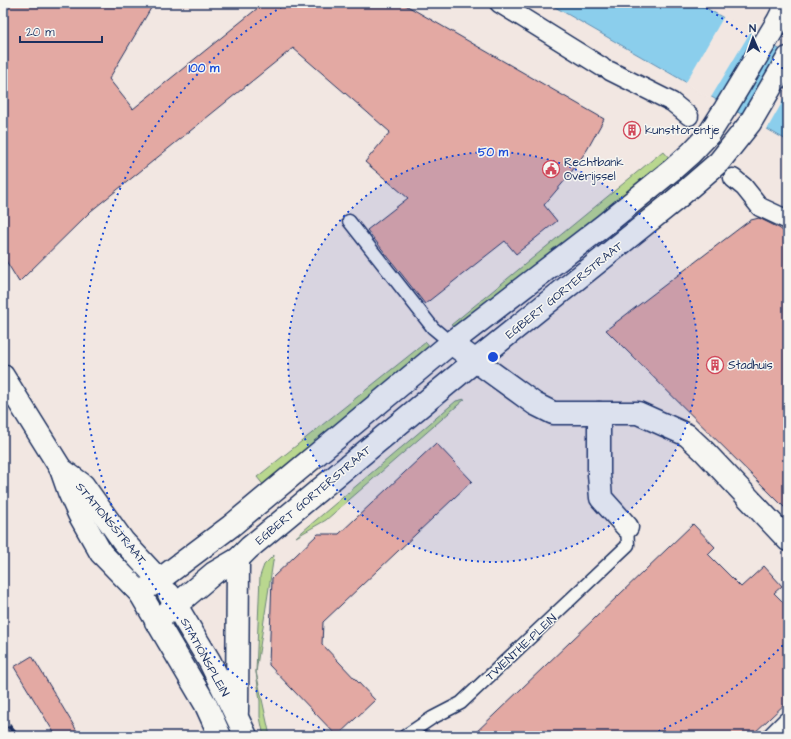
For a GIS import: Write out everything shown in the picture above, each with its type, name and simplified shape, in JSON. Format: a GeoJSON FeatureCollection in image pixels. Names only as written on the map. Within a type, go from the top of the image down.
{"type":"FeatureCollection","features":[{"type":"Feature","properties":{"kind":"main road"},"geometry":{"type":"LineString","coordinates":[[140,593],[231,526],[451,343],[673,170],[709,134],[778,21],[787,3]]}},
{"type":"Feature","properties":{"kind":"main road","name":"EGBERT GORTERSTRAAT"},"geometry":{"type":"LineString","coordinates":[[156,622],[214,573],[238,560],[249,548],[475,361],[698,181],[719,162],[750,123],[788,58]]}},
{"type":"Feature","properties":{"kind":"main road"},"geometry":{"type":"LineString","coordinates":[[451,343],[535,404],[553,413],[599,414],[638,412],[687,434],[788,540]]}},
{"type":"Feature","properties":{"kind":"main road","name":"STATIONSSTRAAT"},"geometry":{"type":"LineString","coordinates":[[3,376],[61,469],[79,514],[101,553],[140,593]]}},
{"type":"Feature","properties":{"kind":"main road","name":"TWENTHE-PLEIN"},"geometry":{"type":"LineString","coordinates":[[599,414],[599,474],[601,498],[628,536]]}},
{"type":"Feature","properties":{"kind":"main road","name":"STATIONSSTRAAT"},"geometry":{"type":"LineString","coordinates":[[61,469],[83,485],[123,541],[159,580]]}},
{"type":"Feature","properties":{"kind":"main road"},"geometry":{"type":"LineString","coordinates":[[238,560],[242,727]]}},
{"type":"Feature","properties":{"kind":"main road","name":"STATIONSPLEIN"},"geometry":{"type":"LineString","coordinates":[[159,580],[210,662],[242,727]]}},
{"type":"Feature","properties":{"kind":"main road","name":"STATIONSPLEIN"},"geometry":{"type":"LineString","coordinates":[[140,593],[206,705],[220,736]]}},
{"type":"Feature","properties":{"kind":"main road"},"geometry":{"type":"LineString","coordinates":[[775,736],[788,723]]}},
{"type":"Feature","properties":{"kind":"street"},"geometry":{"type":"LineString","coordinates":[[499,3],[606,69],[672,102],[689,116]]}},
{"type":"Feature","properties":{"kind":"street"},"geometry":{"type":"LineString","coordinates":[[733,178],[744,187],[760,206],[788,220]]}},
{"type":"Feature","properties":{"kind":"lane"},"geometry":{"type":"LineString","coordinates":[[349,221],[433,328],[451,343]]}},
{"type":"Feature","properties":{"kind":"lane","name":"TWENTHE-PLEIN"},"geometry":{"type":"LineString","coordinates":[[405,736],[432,718],[461,703],[628,536]]}},
{"type":"Feature","properties":{"kind":"green space"},"geometry":{"type":"Polygon","coordinates":[[[663,151],[671,160],[459,330],[451,325],[663,151]]]}},
{"type":"Feature","properties":{"kind":"green space"},"geometry":{"type":"Polygon","coordinates":[[[426,342],[433,350],[265,487],[257,477],[426,342]]]}},
{"type":"Feature","properties":{"kind":"green space"},"geometry":{"type":"Polygon","coordinates":[[[465,399],[326,520],[296,537],[456,401],[465,399]]]}},
{"type":"Feature","properties":{"kind":"green space"},"geometry":{"type":"Polygon","coordinates":[[[274,555],[256,672],[260,576],[264,565],[274,555]]]}},
{"type":"Feature","properties":{"kind":"green space"},"geometry":{"type":"Polygon","coordinates":[[[256,672],[270,736],[265,736],[263,732],[260,717],[260,701],[256,672]]]}},
{"type":"Feature","properties":{"kind":"water"},"geometry":{"type":"Polygon","coordinates":[[[548,3],[697,3],[788,54],[788,141],[548,3]]]}},
{"type":"Feature","properties":{"kind":"pier"},"geometry":{"type":"Polygon","coordinates":[[[724,16],[751,31],[710,99],[685,84],[724,16]]]}},
{"type":"Feature","properties":{"kind":"pier"},"geometry":{"type":"Polygon","coordinates":[[[781,48],[788,52],[788,92],[766,131],[742,117],[781,48]]]}},
{"type":"Feature","properties":{"kind":"building"},"geometry":{"type":"Polygon","coordinates":[[[3,3],[154,3],[109,79],[133,109],[264,3],[402,3],[604,119],[587,150],[567,178],[544,205],[557,221],[516,254],[505,241],[425,304],[367,230],[408,198],[365,162],[390,132],[293,48],[91,211],[19,282],[3,256],[3,3]]]}},
{"type":"Feature","properties":{"kind":"building","name":"Stadhuis"},"geometry":{"type":"Polygon","coordinates":[[[759,218],[779,228],[788,235],[788,511],[606,330],[745,224],[751,220],[759,218]]]}},
{"type":"Feature","properties":{"kind":"building"},"geometry":{"type":"Polygon","coordinates":[[[436,443],[472,481],[323,622],[322,644],[375,700],[337,736],[269,665],[272,578],[318,534],[339,534],[436,443]]]}},
{"type":"Feature","properties":{"kind":"building"},"geometry":{"type":"Polygon","coordinates":[[[693,524],[715,547],[708,554],[741,587],[764,566],[782,586],[774,593],[788,607],[788,701],[751,736],[472,736],[693,524]]]}},
{"type":"Feature","properties":{"kind":"building"},"geometry":{"type":"Polygon","coordinates":[[[32,656],[80,736],[56,736],[14,667],[32,656]]]}},
{"type":"Feature","properties":{"kind":"railway"},"geometry":{"type":"LineString","coordinates":[[3,719],[17,736]]}},
{"type":"Feature","properties":{"kind":"place","name":"kunsttorentje"},"geometry":{"type":"Point","coordinates":[632,130]}},
{"type":"Feature","properties":{"kind":"place","name":"Rechtbank Overijssel"},"geometry":{"type":"Point","coordinates":[551,169]}},
{"type":"Feature","properties":{"kind":"place","name":"Stadhuis"},"geometry":{"type":"Point","coordinates":[715,365]}}]}
